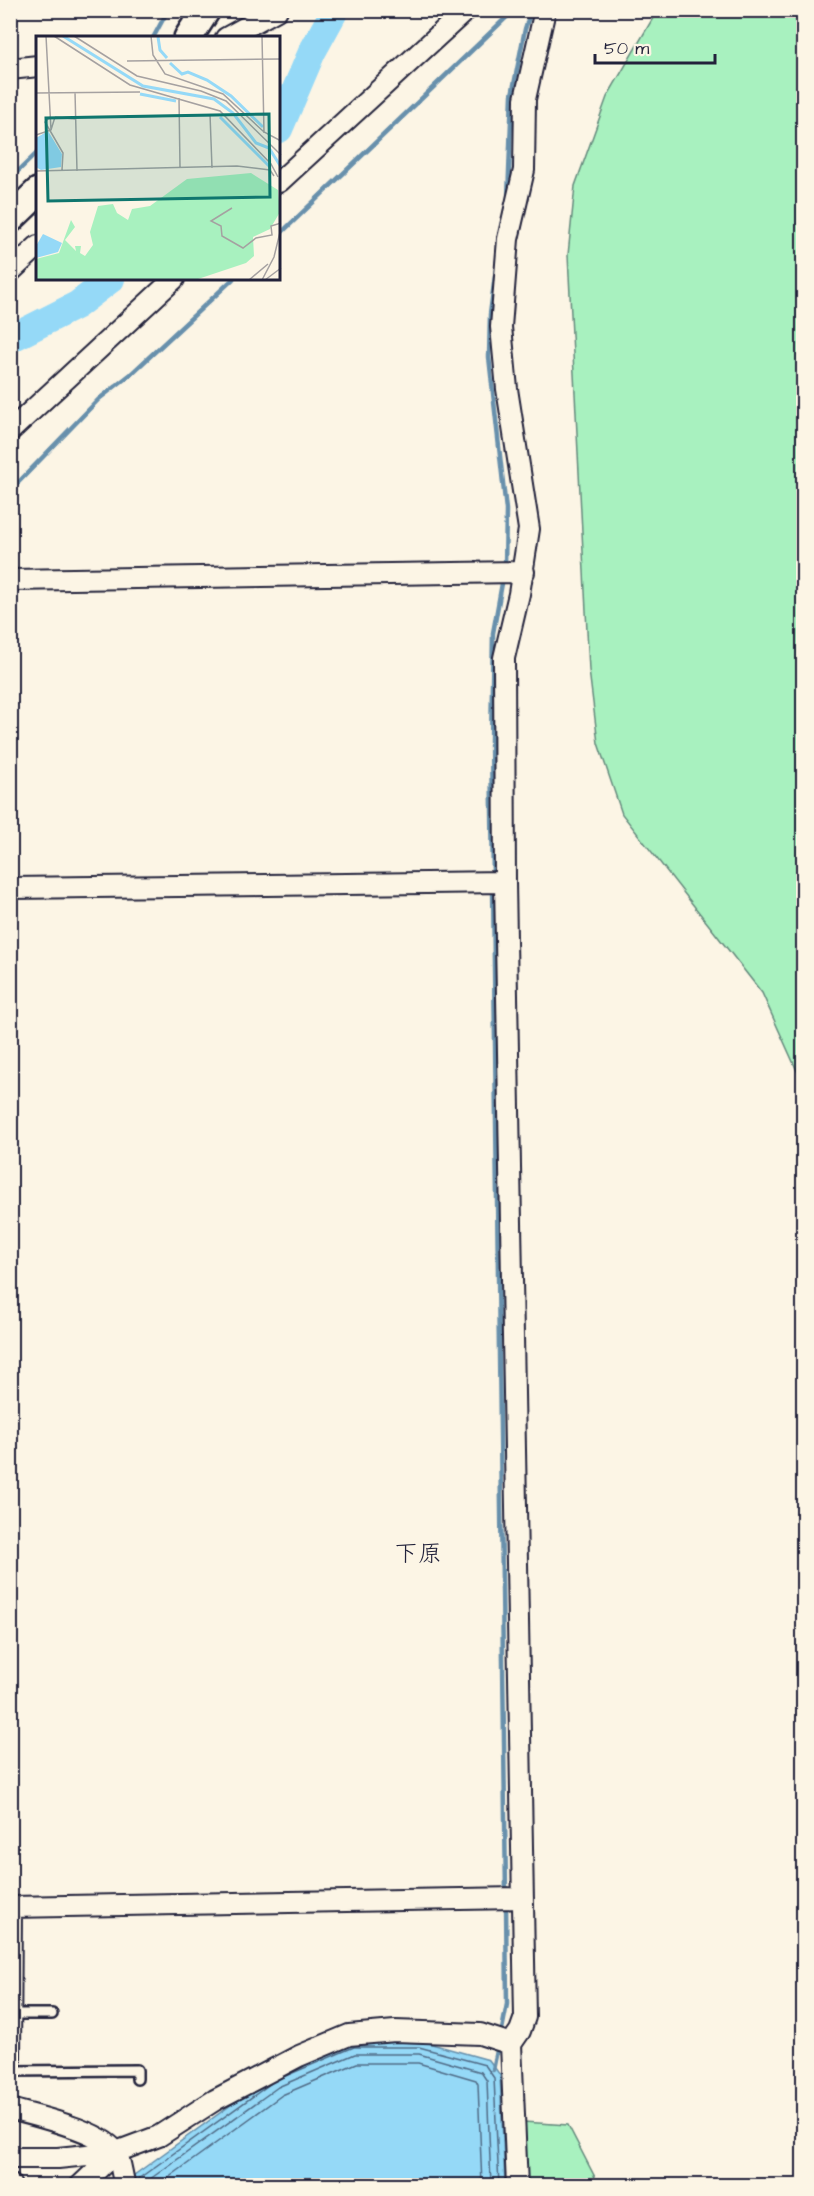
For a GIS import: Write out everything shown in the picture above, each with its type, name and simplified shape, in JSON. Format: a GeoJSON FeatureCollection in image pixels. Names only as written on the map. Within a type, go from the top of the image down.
{"type":"FeatureCollection","features":[{"type":"Feature","properties":{"kind":"street"},"geometry":{"type":"LineString","coordinates":[[189,36],[206,10]]}},
{"type":"Feature","properties":{"kind":"street"},"geometry":{"type":"LineString","coordinates":[[230,36],[277,10]]}},
{"type":"Feature","properties":{"kind":"street"},"geometry":{"type":"LineString","coordinates":[[257,36],[283,10]]}},
{"type":"Feature","properties":{"kind":"street"},"geometry":{"type":"LineString","coordinates":[[280,181],[466,10]]}},
{"type":"Feature","properties":{"kind":"street"},"geometry":{"type":"LineString","coordinates":[[517,2186],[511,2044],[520,2031],[525,2017],[505,882],[504,658],[524,572],[529,529],[507,389],[501,327],[508,239],[524,170],[525,99],[545,10]]}},
{"type":"Feature","properties":{"kind":"street"},"geometry":{"type":"LineString","coordinates":[[10,69],[36,66]]}},
{"type":"Feature","properties":{"kind":"street"},"geometry":{"type":"LineString","coordinates":[[10,219],[36,194]]}},
{"type":"Feature","properties":{"kind":"street"},"geometry":{"type":"LineString","coordinates":[[10,272],[36,248]]}},
{"type":"Feature","properties":{"kind":"street"},"geometry":{"type":"LineString","coordinates":[[10,446],[16,425],[173,280]]}},
{"type":"Feature","properties":{"kind":"street"},"geometry":{"type":"LineString","coordinates":[[10,580],[524,572]]}},
{"type":"Feature","properties":{"kind":"street"},"geometry":{"type":"LineString","coordinates":[[10,888],[505,882]]}},
{"type":"Feature","properties":{"kind":"street"},"geometry":{"type":"LineString","coordinates":[[10,2062],[11,1907],[523,1898]]}},
{"type":"Feature","properties":{"kind":"street"},"geometry":{"type":"LineString","coordinates":[[10,2158],[116,2152],[159,2136],[215,2100],[299,2056],[350,2035],[395,2031],[480,2034],[511,2044]]}},
{"type":"Feature","properties":{"kind":"street"},"geometry":{"type":"LineString","coordinates":[[10,2109],[97,2136],[116,2152],[125,2186]]}},
{"type":"Feature","properties":{"kind":"street"},"geometry":{"type":"LineString","coordinates":[[80,2186],[116,2152]]}},
{"type":"Feature","properties":{"kind":"lane"},"geometry":{"type":"LineString","coordinates":[[12,2014],[52,2014]]}},
{"type":"Feature","properties":{"kind":"lane"},"geometry":{"type":"LineString","coordinates":[[10,2071],[138,2070],[137,2079]]}},
{"type":"Feature","properties":{"kind":"green space"},"geometry":{"type":"Polygon","coordinates":[[[657,11],[803,11],[803,1084],[762,993],[622,814],[598,743],[589,670],[568,255],[575,186],[607,97],[657,11]]]}},
{"type":"Feature","properties":{"kind":"green space"},"geometry":{"type":"Polygon","coordinates":[[[523,2122],[568,2125],[599,2185],[526,2185],[523,2122]]]}},
{"type":"Feature","properties":{"kind":"water"},"geometry":{"type":"Polygon","coordinates":[[[353,2041],[421,2041],[489,2060],[500,2075],[505,2185],[132,2186],[130,2178],[271,2076],[353,2041]]]}},
{"type":"Feature","properties":{"kind":"waterway"},"geometry":{"type":"LineString","coordinates":[[154,36],[168,10]]}},
{"type":"Feature","properties":{"kind":"waterway"},"geometry":{"type":"LineString","coordinates":[[280,127],[312,52],[335,10]]}},
{"type":"Feature","properties":{"kind":"waterway"},"geometry":{"type":"LineString","coordinates":[[280,234],[514,10]]}},
{"type":"Feature","properties":{"kind":"waterway"},"geometry":{"type":"LineString","coordinates":[[508,198],[512,95],[531,10]]}},
{"type":"Feature","properties":{"kind":"waterway"},"geometry":{"type":"LineString","coordinates":[[10,179],[36,154]]}},
{"type":"Feature","properties":{"kind":"waterway"},"geometry":{"type":"LineString","coordinates":[[502,223],[490,314],[489,357],[506,510],[505,567]]}},
{"type":"Feature","properties":{"kind":"waterway"},"geometry":{"type":"LineString","coordinates":[[10,339],[77,305],[110,280]]}},
{"type":"Feature","properties":{"kind":"waterway"},"geometry":{"type":"LineString","coordinates":[[10,491],[99,399],[131,374],[232,280]]}},
{"type":"Feature","properties":{"kind":"waterway"},"geometry":{"type":"LineString","coordinates":[[493,878],[491,741],[493,633],[503,578]]}},
{"type":"Feature","properties":{"kind":"waterway"},"geometry":{"type":"LineString","coordinates":[[493,886],[506,1895]]}},
{"type":"Feature","properties":{"kind":"waterway"},"geometry":{"type":"LineString","coordinates":[[501,2035],[507,2004],[506,1903]]}},
{"type":"Feature","properties":{"kind":"waterway"},"geometry":{"type":"LineString","coordinates":[[493,2070],[498,2046]]}},
{"type":"Feature","properties":{"kind":"district","name":"下原"},"geometry":{"type":"Point","coordinates":[418,1554]}}]}
